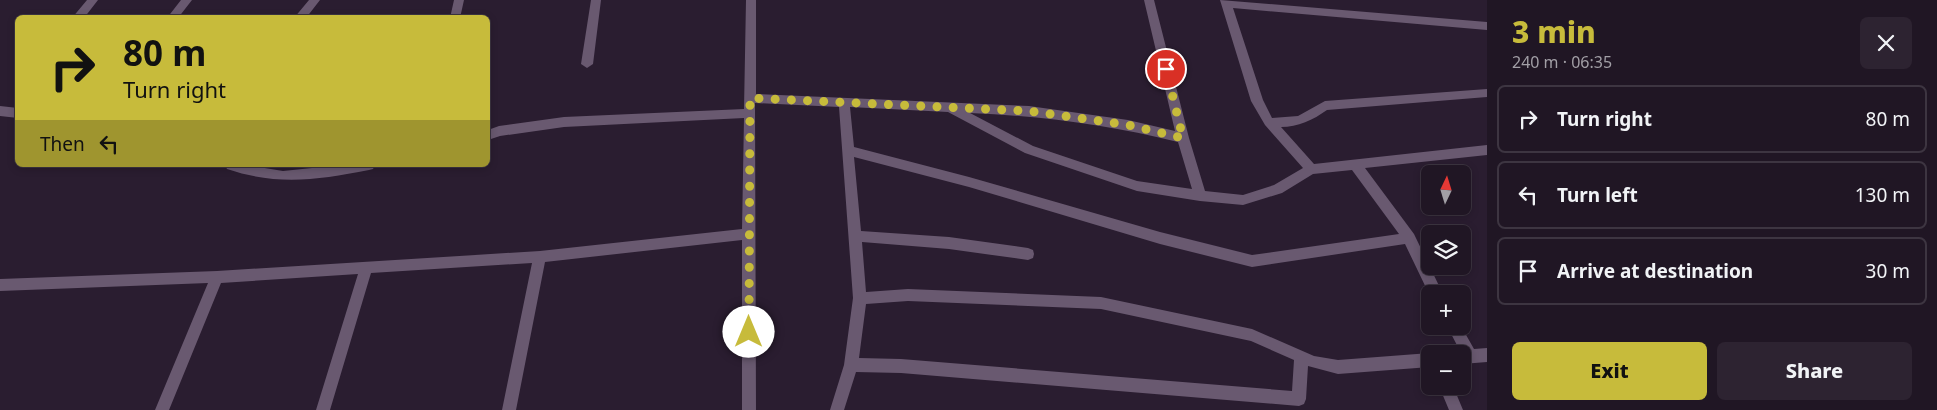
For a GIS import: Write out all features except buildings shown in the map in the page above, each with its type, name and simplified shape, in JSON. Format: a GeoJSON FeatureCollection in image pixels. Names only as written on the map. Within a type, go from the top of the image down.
{"type":"FeatureCollection","features":[{"type":"Feature","properties":{"kind":"street"},"geometry":{"type":"LineString","coordinates":[[80,15],[93,0]]}},
{"type":"Feature","properties":{"kind":"street"},"geometry":{"type":"LineString","coordinates":[[174,15],[187,0]]}},
{"type":"Feature","properties":{"kind":"street"},"geometry":{"type":"LineString","coordinates":[[302,15],[315,0]]}},
{"type":"Feature","properties":{"kind":"street"},"geometry":{"type":"LineString","coordinates":[[456,15],[459,0]]}},
{"type":"Feature","properties":{"kind":"street"},"geometry":{"type":"LineString","coordinates":[[587,64],[596,0]]}},
{"type":"Feature","properties":{"kind":"street"},"geometry":{"type":"LineString","coordinates":[[749,410],[750,0]]}},
{"type":"Feature","properties":{"kind":"street"},"geometry":{"type":"LineString","coordinates":[[1148,0],[1183,138],[1200,196]]}},
{"type":"Feature","properties":{"kind":"street"},"geometry":{"type":"LineString","coordinates":[[1311,169],[1269,122],[1257,101],[1225,2],[1487,26]]}},
{"type":"Feature","properties":{"kind":"street"},"geometry":{"type":"LineString","coordinates":[[1269,122],[1291,124],[1311,116],[1325,106],[1487,93]]}},
{"type":"Feature","properties":{"kind":"street"},"geometry":{"type":"LineString","coordinates":[[750,98],[1029,111],[1128,125],[1183,138]]}},
{"type":"Feature","properties":{"kind":"street"},"geometry":{"type":"LineString","coordinates":[[837,410],[851,365],[860,298],[844,103]]}},
{"type":"Feature","properties":{"kind":"street"},"geometry":{"type":"LineString","coordinates":[[950,108],[1029,150],[1137,186],[1200,196],[1244,200],[1278,189],[1311,169],[1487,150]]}},
{"type":"Feature","properties":{"kind":"street"},"geometry":{"type":"LineString","coordinates":[[0,111],[15,113]]}},
{"type":"Feature","properties":{"kind":"street"},"geometry":{"type":"LineString","coordinates":[[490,134],[499,131],[564,122],[749,113]]}},
{"type":"Feature","properties":{"kind":"street"},"geometry":{"type":"LineString","coordinates":[[848,150],[969,182],[1160,238],[1252,261],[1409,238]]}},
{"type":"Feature","properties":{"kind":"street"},"geometry":{"type":"LineString","coordinates":[[1354,163],[1409,238],[1432,285]]}},
{"type":"Feature","properties":{"kind":"street"},"geometry":{"type":"LineString","coordinates":[[236,167],[243,170],[288,177],[356,167]]}},
{"type":"Feature","properties":{"kind":"street"},"geometry":{"type":"LineString","coordinates":[[0,284],[217,277],[540,257],[748,234]]}},
{"type":"Feature","properties":{"kind":"street"},"geometry":{"type":"LineString","coordinates":[[855,236],[949,243],[1028,254]]}},
{"type":"Feature","properties":{"kind":"street"},"geometry":{"type":"LineString","coordinates":[[509,410],[540,257]]}},
{"type":"Feature","properties":{"kind":"street"},"geometry":{"type":"LineString","coordinates":[[323,410],[366,268]]}},
{"type":"Feature","properties":{"kind":"street"},"geometry":{"type":"LineString","coordinates":[[162,410],[217,277]]}},
{"type":"Feature","properties":{"kind":"street"},"geometry":{"type":"LineString","coordinates":[[860,298],[908,295],[1101,303],[1252,335],[1313,362],[1338,367],[1421,361]]}},
{"type":"Feature","properties":{"kind":"street"},"geometry":{"type":"LineString","coordinates":[[1471,357],[1487,355]]}},
{"type":"Feature","properties":{"kind":"street"},"geometry":{"type":"LineString","coordinates":[[851,365],[901,366],[1299,399],[1301,356]]}},
{"type":"Feature","properties":{"kind":"street"},"geometry":{"type":"LineString","coordinates":[[1450,395],[1456,410]]}},
{"type":"Feature","properties":{"kind":"route"},"geometry":{"type":"LineString","coordinates":[[749,332],[750,98],[1029,111],[1128,125],[1183,138],[1166,69]]}}]}
